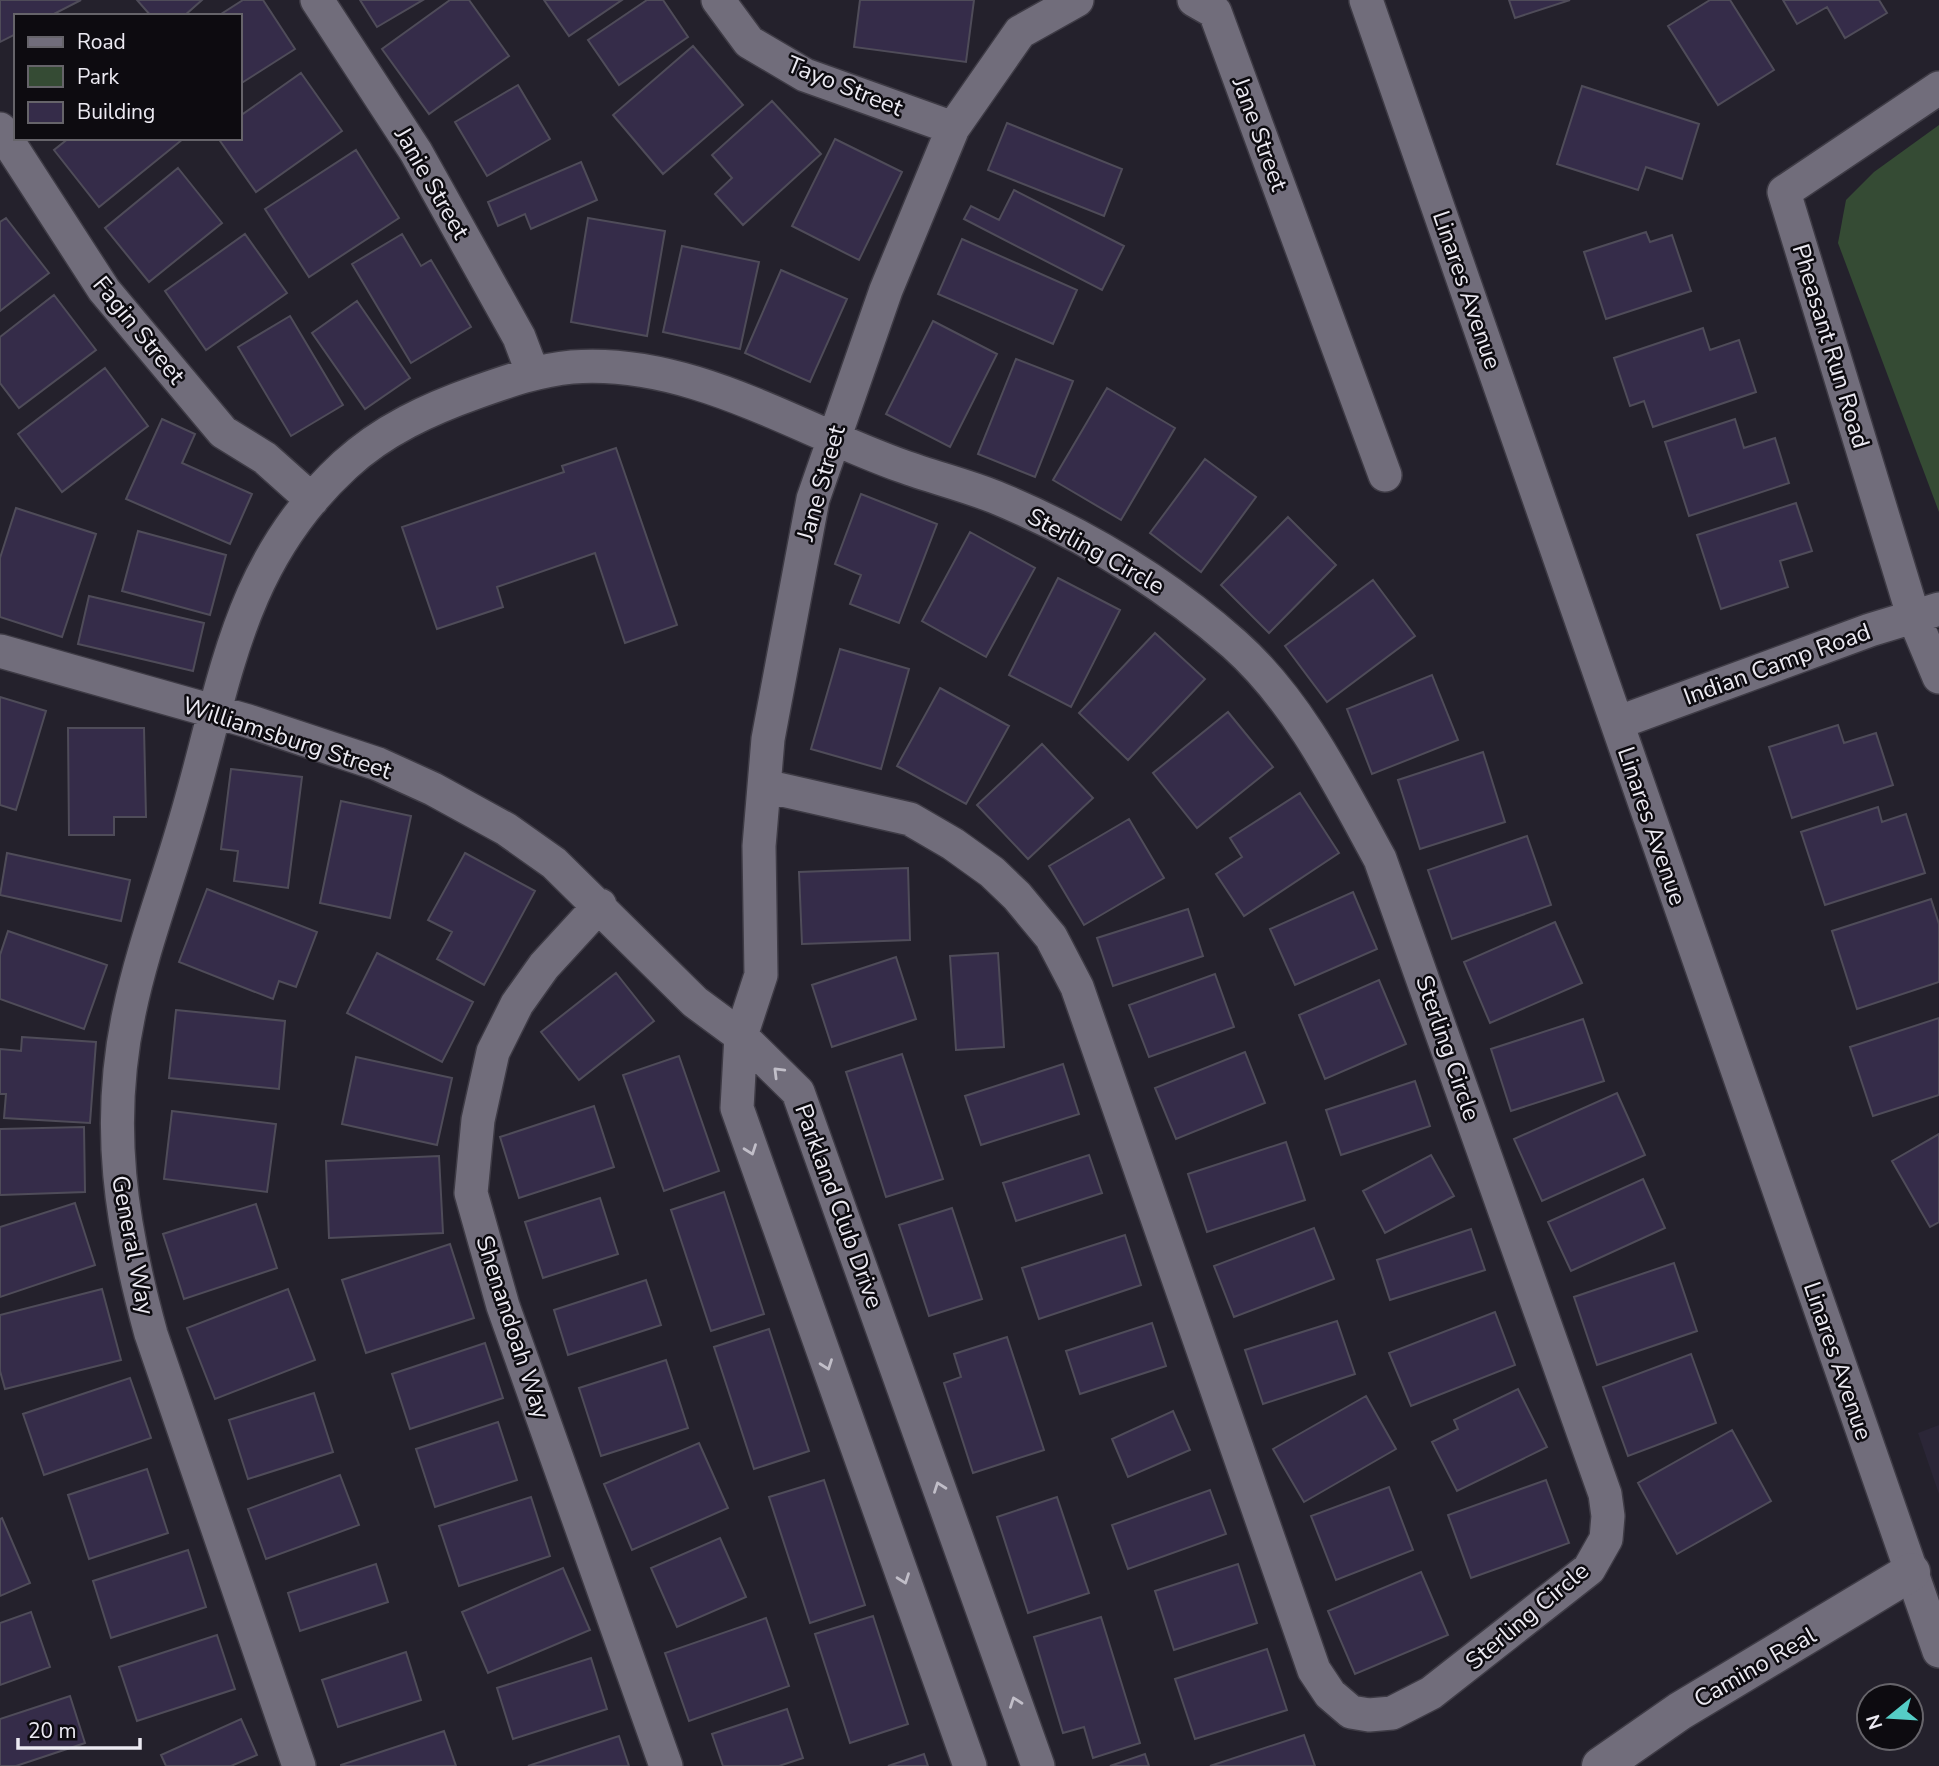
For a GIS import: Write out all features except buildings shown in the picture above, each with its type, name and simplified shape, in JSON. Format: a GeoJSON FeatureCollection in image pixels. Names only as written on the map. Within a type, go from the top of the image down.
{"type":"FeatureCollection","features":[{"type":"Feature","properties":{"kind":"street","name":"Janie Street"},"geometry":{"type":"LineString","coordinates":[[317,0],[416,152],[519,337],[533,374]]}},
{"type":"Feature","properties":{"kind":"street","name":"Tayo Street"},"geometry":{"type":"LineString","coordinates":[[718,0],[749,42],[805,75],[953,128]]}},
{"type":"Feature","properties":{"kind":"street","name":"Jane Street"},"geometry":{"type":"LineString","coordinates":[[741,1035],[761,975],[760,846],[768,739],[813,499],[833,437],[886,290],[953,128],[1020,32],[1077,0]]}},
{"type":"Feature","properties":{"kind":"street","name":"Jane Street"},"geometry":{"type":"LineString","coordinates":[[1194,0],[1215,12],[1385,475]]}},
{"type":"Feature","properties":{"kind":"street","name":"Linares Avenue"},"geometry":{"type":"LineString","coordinates":[[1366,0],[1939,1651]]}},
{"type":"Feature","properties":{"kind":"street","name":"Pheasant Run Road"},"geometry":{"type":"LineString","coordinates":[[1939,88],[1784,192],[1926,612],[1939,677]]}},
{"type":"Feature","properties":{"kind":"street","name":"Fagin Street"},"geometry":{"type":"LineString","coordinates":[[0,129],[104,290],[223,432],[265,458],[312,500]]}},
{"type":"Feature","properties":{"kind":"street","name":"Sterling Circle"},"geometry":{"type":"LineString","coordinates":[[533,374],[574,367],[633,370],[743,399],[901,466],[995,498],[1143,572],[1238,648],[1283,696],[1335,776],[1380,859],[1431,997],[1605,1494],[1608,1516],[1606,1539],[1589,1569],[1431,1693],[1392,1713],[1370,1715],[1350,1712],[1330,1694],[1314,1670],[1077,986],[1051,937],[992,872],[910,819],[765,786]]}},
{"type":"Feature","properties":{"kind":"street","name":"General Way"},"geometry":{"type":"LineString","coordinates":[[299,1766],[151,1334],[130,1261],[117,1178],[117,1093],[129,1011],[209,744],[214,712],[236,632],[257,580],[282,538],[344,466],[380,436],[450,401],[533,374]]}},
{"type":"Feature","properties":{"kind":"street","name":"Indian Camp Road"},"geometry":{"type":"LineString","coordinates":[[1617,723],[1926,612]]}},
{"type":"Feature","properties":{"kind":"street","name":"Williamsburg Street"},"geometry":{"type":"LineString","coordinates":[[0,651],[326,746],[378,764],[433,789],[506,829],[554,863],[600,905],[695,1002],[741,1035]]}},
{"type":"Feature","properties":{"kind":"street","name":"Shenandoah Way"},"geometry":{"type":"LineString","coordinates":[[600,905],[544,966],[517,1004],[494,1052],[478,1120],[471,1194],[503,1306],[666,1766]]}},
{"type":"Feature","properties":{"kind":"street"},"geometry":{"type":"LineString","coordinates":[[741,1035],[737,1108],[970,1766]]}},
{"type":"Feature","properties":{"kind":"street","name":"Parkland Club Drive"},"geometry":{"type":"LineString","coordinates":[[741,1035],[798,1092],[1038,1766]]}},
{"type":"Feature","properties":{"kind":"street","name":"Camino Real"},"geometry":{"type":"LineString","coordinates":[[1601,1766],[1680,1711],[1912,1572]]}},
{"type":"Feature","properties":{"kind":"shaded area"},"geometry":{"type":"Polygon","coordinates":[[[1939,1425],[1939,1494],[1918,1433],[1939,1425]]]}},
{"type":"Feature","properties":{"kind":"green space"},"geometry":{"type":"Polygon","coordinates":[[[1939,125],[1939,512],[1838,243],[1846,200],[1874,172],[1939,125]]]}}]}
